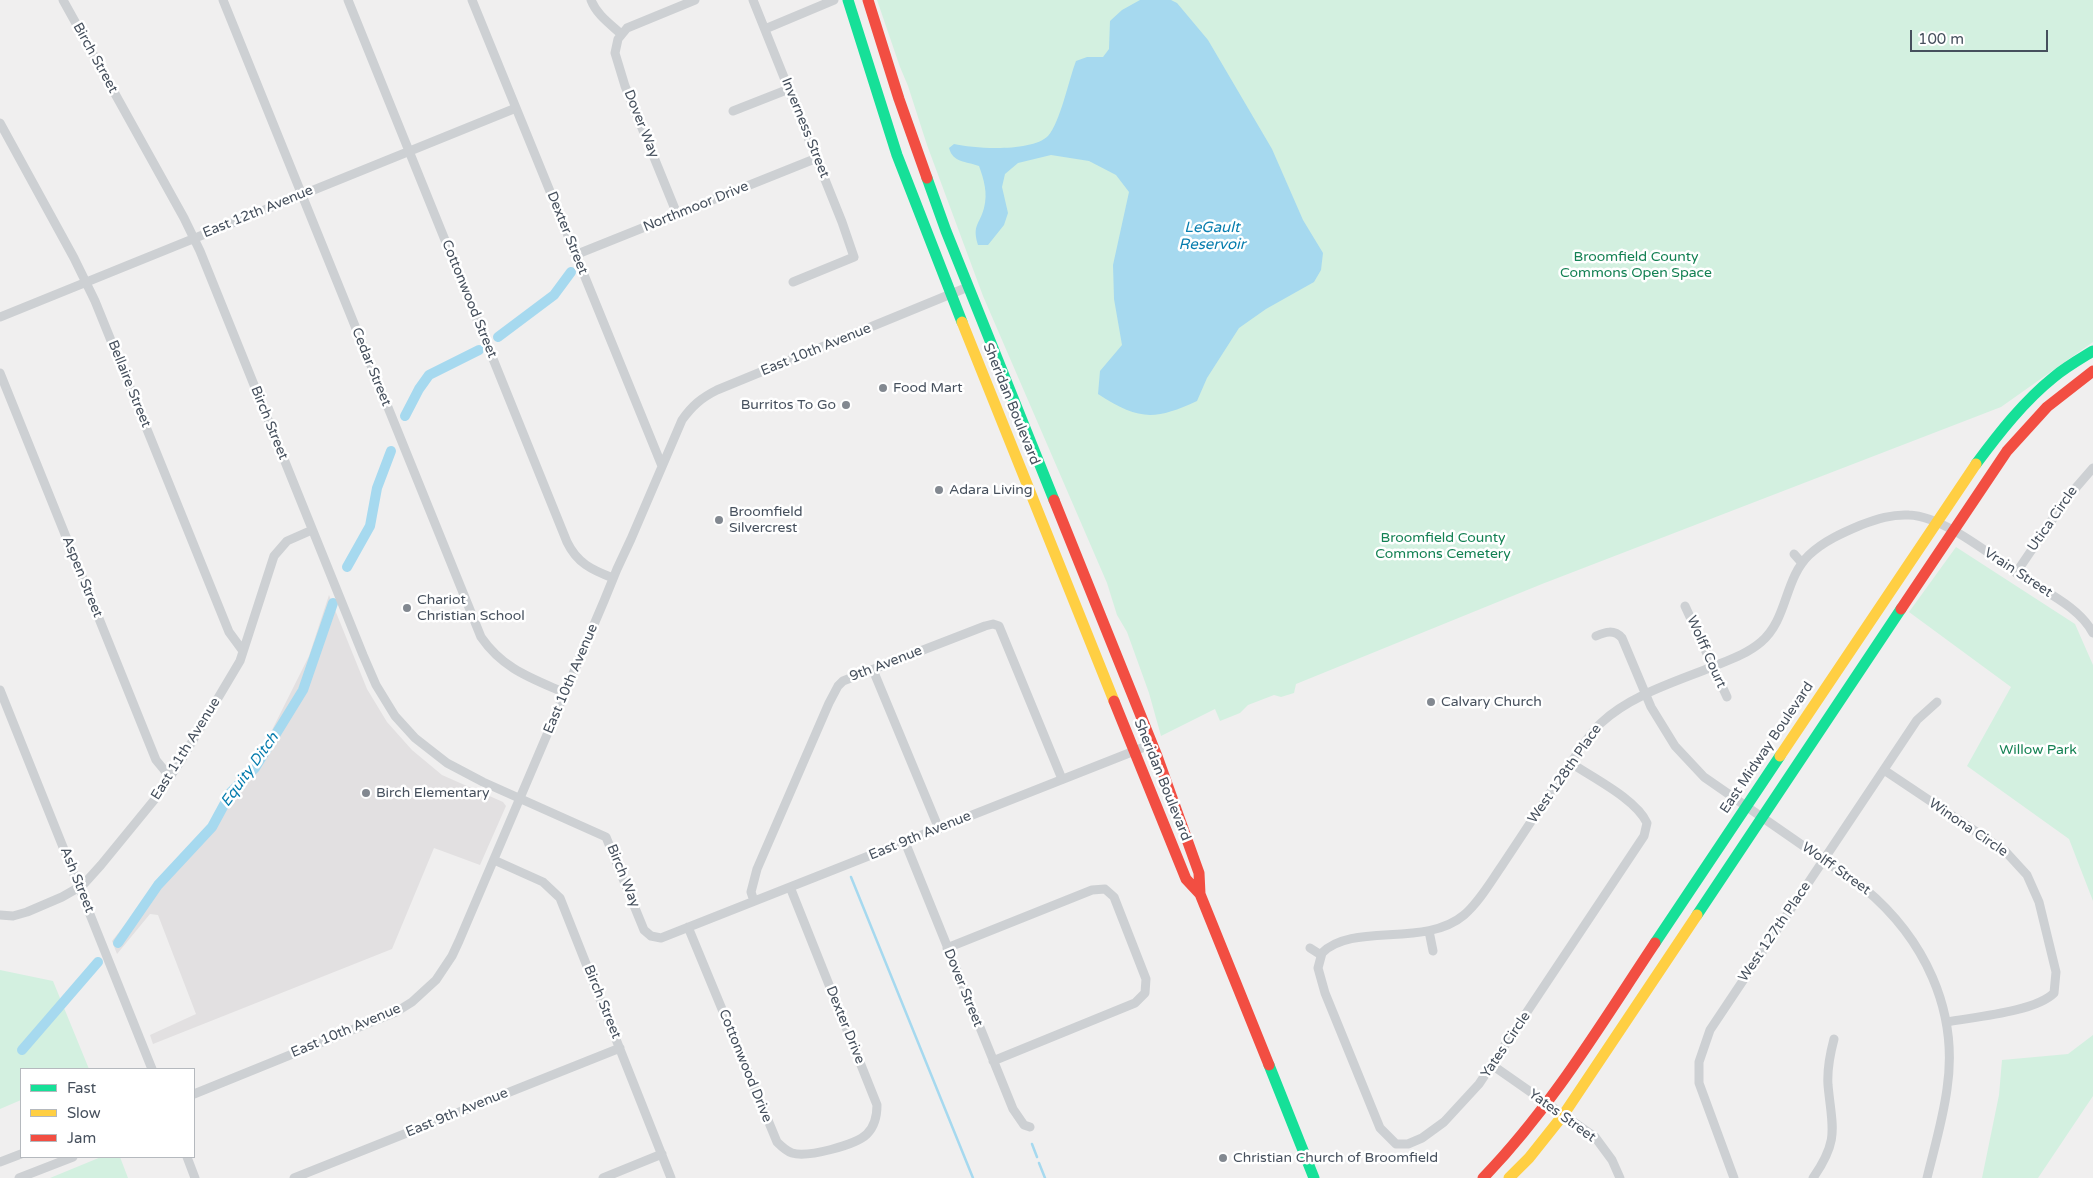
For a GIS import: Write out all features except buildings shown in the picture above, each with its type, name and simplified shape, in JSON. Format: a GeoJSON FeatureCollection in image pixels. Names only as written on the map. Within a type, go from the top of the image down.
{"type":"FeatureCollection","features":[{"type":"Feature","properties":{"kind":"main road","name":"Sheridan Boulevard"},"geometry":{"type":"LineString","coordinates":[[848,0],[897,155],[950,295],[1186,879],[1200,894]]}},
{"type":"Feature","properties":{"kind":"main road","name":"Sheridan Boulevard"},"geometry":{"type":"LineString","coordinates":[[868,0],[922,166],[968,287],[1152,744],[1199,873],[1200,894],[1314,1178]]}},
{"type":"Feature","properties":{"kind":"main road","name":"East Midway Boulevard"},"geometry":{"type":"LineString","coordinates":[[1483,1178],[1517,1143],[1547,1104],[1984,453],[2017,412],[2055,376],[2093,351]]}},
{"type":"Feature","properties":{"kind":"main road"},"geometry":{"type":"LineString","coordinates":[[1509,1178],[1529,1158],[1564,1114],[2018,438],[2054,400],[2093,371]]}},
{"type":"Feature","properties":{"kind":"street","name":"Birch Street"},"geometry":{"type":"LineString","coordinates":[[63,0],[194,238],[376,685],[395,716],[415,738],[446,763],[521,799]]}},
{"type":"Feature","properties":{"kind":"street","name":"Cedar Street"},"geometry":{"type":"LineString","coordinates":[[223,0],[481,637],[493,653],[506,665],[565,693]]}},
{"type":"Feature","properties":{"kind":"street","name":"Cottonwood Street"},"geometry":{"type":"LineString","coordinates":[[348,0],[567,542],[579,561],[596,572],[613,578]]}},
{"type":"Feature","properties":{"kind":"street","name":"Dexter Street"},"geometry":{"type":"LineString","coordinates":[[472,0],[662,466]]}},
{"type":"Feature","properties":{"kind":"street"},"geometry":{"type":"LineString","coordinates":[[591,0],[602,18],[621,34],[633,24],[695,0]]}},
{"type":"Feature","properties":{"kind":"street","name":"Inverness Street"},"geometry":{"type":"LineString","coordinates":[[753,0],[817,158],[854,257],[793,282]]}},
{"type":"Feature","properties":{"kind":"street"},"geometry":{"type":"LineString","coordinates":[[765,28],[834,0]]}},
{"type":"Feature","properties":{"kind":"street","name":"Dover Way"},"geometry":{"type":"LineString","coordinates":[[621,34],[615,46],[617,64],[678,214]]}},
{"type":"Feature","properties":{"kind":"street"},"geometry":{"type":"LineString","coordinates":[[733,111],[789,89]]}},
{"type":"Feature","properties":{"kind":"street","name":"East 12th Avenue"},"geometry":{"type":"LineString","coordinates":[[0,317],[516,108]]}},
{"type":"Feature","properties":{"kind":"street","name":"Bellaire Street"},"geometry":{"type":"LineString","coordinates":[[0,123],[96,301],[229,632],[243,652]]}},
{"type":"Feature","properties":{"kind":"street","name":"Northmoor Drive"},"geometry":{"type":"LineString","coordinates":[[575,255],[817,158]]}},
{"type":"Feature","properties":{"kind":"street","name":"East 10th Avenue"},"geometry":{"type":"LineString","coordinates":[[195,1094],[396,1012],[412,1002],[436,980],[452,956],[682,420],[692,407],[702,398],[717,390],[968,287]]}},
{"type":"Feature","properties":{"kind":"street","name":"Aspen Street"},"geometry":{"type":"LineString","coordinates":[[0,374],[156,760],[170,777]]}},
{"type":"Feature","properties":{"kind":"street","name":"Utica Circle"},"geometry":{"type":"LineString","coordinates":[[2016,572],[2067,498],[2093,468]]}},
{"type":"Feature","properties":{"kind":"street","name":"West 128th Place"},"geometry":{"type":"LineString","coordinates":[[1321,955],[1327,947],[1339,941],[1429,931],[1456,921],[1474,906],[1601,722],[1618,709],[1646,694],[1750,650],[1766,638],[1778,622],[1790,587],[1802,563],[1828,540],[1879,518],[1908,515],[1917,516],[1936,523]]}},
{"type":"Feature","properties":{"kind":"street","name":"Vrain Street"},"geometry":{"type":"LineString","coordinates":[[1936,523],[1954,531],[2070,608],[2088,625],[2093,633]]}},
{"type":"Feature","properties":{"kind":"street","name":"East 11th Avenue"},"geometry":{"type":"LineString","coordinates":[[0,914],[13,916],[27,912],[80,887],[101,865],[155,799],[240,661],[274,556],[287,541],[312,530]]}},
{"type":"Feature","properties":{"kind":"street"},"geometry":{"type":"LineString","coordinates":[[1794,554],[1802,563]]}},
{"type":"Feature","properties":{"kind":"street","name":"Wolff Court"},"geometry":{"type":"LineString","coordinates":[[1685,606],[1727,697]]}},
{"type":"Feature","properties":{"kind":"street","name":"9th Avenue"},"geometry":{"type":"LineString","coordinates":[[754,901],[751,892],[757,869],[829,703],[838,686],[843,681],[985,626],[993,624],[999,626],[1062,779]]}},
{"type":"Feature","properties":{"kind":"street","name":"Wolff Street"},"geometry":{"type":"LineString","coordinates":[[1596,636],[1612,632],[1622,638],[1646,694],[1675,746],[1704,777],[1882,902],[1910,935],[1924,957],[1935,983],[1947,1022],[1949,1066],[1948,1088],[1928,1178]]}},
{"type":"Feature","properties":{"kind":"street"},"geometry":{"type":"LineString","coordinates":[[873,670],[939,828]]}},
{"type":"Feature","properties":{"kind":"street","name":"Ash Street"},"geometry":{"type":"LineString","coordinates":[[0,690],[152,1068]]}},
{"type":"Feature","properties":{"kind":"street","name":"West 127th Place"},"geometry":{"type":"LineString","coordinates":[[1734,1178],[1702,1096],[1698,1072],[1702,1048],[1710,1030],[1884,770],[1918,720],[1937,702]]}},
{"type":"Feature","properties":{"kind":"street","name":"East 9th Avenue"},"geometry":{"type":"LineString","coordinates":[[688,927],[1152,744]]}},
{"type":"Feature","properties":{"kind":"street","name":"Yates Circle"},"geometry":{"type":"LineString","coordinates":[[1321,955],[1318,968],[1325,993],[1380,1128],[1394,1147],[1422,1138],[1444,1122],[1462,1105],[1492,1065],[1632,856],[1651,822],[1627,801],[1571,763]]}},
{"type":"Feature","properties":{"kind":"street","name":"Winona Circle"},"geometry":{"type":"LineString","coordinates":[[1884,770],[2005,851],[2019,864],[2027,875],[2039,902],[2056,972],[2054,993],[2044,1001],[2028,1007],[1947,1022]]}},
{"type":"Feature","properties":{"kind":"street","name":"Birch Way"},"geometry":{"type":"LineString","coordinates":[[521,799],[606,837],[646,932],[651,936],[661,938],[688,927]]}},
{"type":"Feature","properties":{"kind":"street","name":"Dover Street"},"geometry":{"type":"LineString","coordinates":[[905,842],[993,1061],[1014,1109],[1024,1125],[1030,1128]]}},
{"type":"Feature","properties":{"kind":"street","name":"Birch Street"},"geometry":{"type":"LineString","coordinates":[[494,860],[543,882],[560,898],[671,1178]]}},
{"type":"Feature","properties":{"kind":"street","name":"Dexter Drive"},"geometry":{"type":"LineString","coordinates":[[790,887],[876,1105],[876,1116],[873,1126],[868,1133],[855,1141],[839,1146]]}},
{"type":"Feature","properties":{"kind":"street"},"geometry":{"type":"LineString","coordinates":[[947,948],[1092,890],[1105,888],[1114,897],[1146,980],[1145,992],[1141,998],[1135,1004],[993,1061]]}},
{"type":"Feature","properties":{"kind":"street","name":"Cottonwood Drive"},"geometry":{"type":"LineString","coordinates":[[688,927],[777,1142],[792,1153],[806,1155],[839,1146]]}},
{"type":"Feature","properties":{"kind":"street"},"geometry":{"type":"LineString","coordinates":[[1429,931],[1433,951]]}},
{"type":"Feature","properties":{"kind":"street"},"geometry":{"type":"LineString","coordinates":[[1310,948],[1321,955]]}},
{"type":"Feature","properties":{"kind":"street"},"geometry":{"type":"LineString","coordinates":[[1813,1178],[1824,1162],[1834,1130],[1828,1076],[1834,1039]]}},
{"type":"Feature","properties":{"kind":"street","name":"East 9th Avenue"},"geometry":{"type":"LineString","coordinates":[[294,1178],[620,1048]]}},
{"type":"Feature","properties":{"kind":"street","name":"Yates Street"},"geometry":{"type":"LineString","coordinates":[[1492,1065],[1595,1137],[1612,1160],[1620,1178]]}},
{"type":"Feature","properties":{"kind":"street"},"geometry":{"type":"LineString","coordinates":[[0,1162],[20,1154]]}},
{"type":"Feature","properties":{"kind":"street"},"geometry":{"type":"LineString","coordinates":[[603,1178],[662,1154]]}},
{"type":"Feature","properties":{"kind":"street"},"geometry":{"type":"LineString","coordinates":[[19,1178],[69,1158]]}},
{"type":"Feature","properties":{"kind":"street"},"geometry":{"type":"LineString","coordinates":[[187,1158],[195,1178]]}},
{"type":"Feature","properties":{"kind":"shaded area"},"geometry":{"type":"Polygon","coordinates":[[[329,595],[367,689],[387,722],[412,750],[442,775],[503,802],[506,806],[480,865],[434,848],[392,949],[153,1044],[150,1035],[196,1014],[158,915],[150,914],[117,954],[112,941],[162,878],[211,824],[225,795],[258,758],[309,656],[329,595]]]}},
{"type":"Feature","properties":{"kind":"green space","name":"Broomfield County Commons Open Space"},"geometry":{"type":"Polygon","coordinates":[[[877,0],[2093,0],[2093,342],[2001,407],[1542,584],[1296,684],[1294,693],[1281,697],[1274,695],[1248,705],[1240,713],[1220,721],[1215,709],[1161,736],[1149,693],[1127,632],[1117,615],[1107,583],[983,296],[927,145],[877,0]]]}},
{"type":"Feature","properties":{"kind":"green space","name":"Willow Park"},"geometry":{"type":"Polygon","coordinates":[[[1956,547],[2075,624],[2093,665],[2093,901],[2069,839],[1967,766],[2011,687],[1909,612],[1956,547]]]}},
{"type":"Feature","properties":{"kind":"green space"},"geometry":{"type":"Polygon","coordinates":[[[0,970],[53,981],[89,1068],[20,1068],[20,1100],[0,1109],[0,970]]]}},
{"type":"Feature","properties":{"kind":"green space"},"geometry":{"type":"Polygon","coordinates":[[[2093,1035],[2093,1096],[2038,1178],[1982,1178],[1999,1095],[2002,1060],[2068,1054],[2093,1035]]]}},
{"type":"Feature","properties":{"kind":"green space"},"geometry":{"type":"Polygon","coordinates":[[[99,1158],[120,1158],[128,1178],[50,1178],[99,1158]]]}},
{"type":"Feature","properties":{"kind":"water","name":"LeGault Reservoir"},"geometry":{"type":"Polygon","coordinates":[[[1140,0],[1171,0],[1177,3],[1208,40],[1272,149],[1303,220],[1323,253],[1321,270],[1314,282],[1266,309],[1239,328],[1207,378],[1197,401],[1169,412],[1146,415],[1124,409],[1098,394],[1100,371],[1122,345],[1114,299],[1113,265],[1129,192],[1116,175],[1089,161],[1051,155],[1018,163],[1005,174],[1002,187],[1008,213],[1004,225],[988,245],[978,245],[976,229],[986,197],[982,176],[979,166],[957,159],[949,148],[954,144],[989,148],[1017,147],[1030,145],[1048,136],[1060,111],[1076,61],[1087,57],[1103,57],[1109,49],[1110,21],[1122,10],[1140,0]]]}},
{"type":"Feature","properties":{"kind":"waterway","name":"Equity Ditch"},"geometry":{"type":"LineString","coordinates":[[498,337],[554,295],[571,272]]}},
{"type":"Feature","properties":{"kind":"waterway","name":"Equity Ditch"},"geometry":{"type":"LineString","coordinates":[[405,416],[419,389],[429,375],[479,350]]}},
{"type":"Feature","properties":{"kind":"waterway","name":"Equity Ditch"},"geometry":{"type":"LineString","coordinates":[[347,567],[370,526],[377,488],[391,451]]}},
{"type":"Feature","properties":{"kind":"waterway","name":"Equity Ditch"},"geometry":{"type":"LineString","coordinates":[[118,943],[158,885],[212,827],[231,792],[255,768],[303,690],[333,603]]}},
{"type":"Feature","properties":{"kind":"waterway"},"geometry":{"type":"LineString","coordinates":[[851,877],[973,1178]]}},
{"type":"Feature","properties":{"kind":"waterway","name":"Equity Ditch"},"geometry":{"type":"LineString","coordinates":[[22,1050],[98,962]]}},
{"type":"Feature","properties":{"kind":"waterway"},"geometry":{"type":"LineString","coordinates":[[1032,1144],[1037,1157]]}},
{"type":"Feature","properties":{"kind":"waterway"},"geometry":{"type":"LineString","coordinates":[[1039,1163],[1045,1178]]}},
{"type":"Feature","properties":{"kind":"traffic: fast"},"geometry":{"type":"LineString","coordinates":[[848,0],[897,155],[962,322]]}},
{"type":"Feature","properties":{"kind":"traffic: fast"},"geometry":{"type":"LineString","coordinates":[[927,178],[946,231],[1054,500]]}},
{"type":"Feature","properties":{"kind":"traffic: fast"},"geometry":{"type":"LineString","coordinates":[[1976,464],[2032,396],[2059,373],[2093,351]]}},
{"type":"Feature","properties":{"kind":"traffic: fast"},"geometry":{"type":"LineString","coordinates":[[1697,915],[1901,609]]}},
{"type":"Feature","properties":{"kind":"traffic: fast"},"geometry":{"type":"LineString","coordinates":[[1655,943],[1780,756]]}},
{"type":"Feature","properties":{"kind":"traffic: fast"},"geometry":{"type":"LineString","coordinates":[[1269,1065],[1314,1178]]}},
{"type":"Feature","properties":{"kind":"traffic: slow"},"geometry":{"type":"LineString","coordinates":[[962,322],[1114,701]]}},
{"type":"Feature","properties":{"kind":"traffic: slow"},"geometry":{"type":"LineString","coordinates":[[1780,756],[1976,464]]}},
{"type":"Feature","properties":{"kind":"traffic: slow"},"geometry":{"type":"LineString","coordinates":[[1509,1178],[1529,1158],[1564,1114],[1697,915]]}},
{"type":"Feature","properties":{"kind":"traffic: jam"},"geometry":{"type":"LineString","coordinates":[[868,0],[899,99],[927,178]]}},
{"type":"Feature","properties":{"kind":"traffic: jam"},"geometry":{"type":"LineString","coordinates":[[1901,609],[2007,451],[2047,407],[2093,371]]}},
{"type":"Feature","properties":{"kind":"traffic: jam"},"geometry":{"type":"LineString","coordinates":[[1054,500],[1157,756],[1199,873],[1200,894]]}},
{"type":"Feature","properties":{"kind":"traffic: jam"},"geometry":{"type":"LineString","coordinates":[[1114,701],[1186,879],[1200,894],[1269,1065]]}},
{"type":"Feature","properties":{"kind":"traffic: jam"},"geometry":{"type":"LineString","coordinates":[[1483,1178],[1508,1151],[1553,1094],[1655,943]]}},
{"type":"Feature","properties":{"kind":"place","name":"Food Mart"},"geometry":{"type":"Point","coordinates":[883,388]}},
{"type":"Feature","properties":{"kind":"place","name":"Burritos To Go"},"geometry":{"type":"Point","coordinates":[846,405]}},
{"type":"Feature","properties":{"kind":"place","name":"Adara Living"},"geometry":{"type":"Point","coordinates":[939,490]}},
{"type":"Feature","properties":{"kind":"place","name":"Broomfield Silvercrest"},"geometry":{"type":"Point","coordinates":[719,520]}},
{"type":"Feature","properties":{"kind":"place","name":"Chariot Christian School"},"geometry":{"type":"Point","coordinates":[407,608]}},
{"type":"Feature","properties":{"kind":"place","name":"Calvary Church"},"geometry":{"type":"Point","coordinates":[1431,702]}},
{"type":"Feature","properties":{"kind":"place","name":"Birch Elementary"},"geometry":{"type":"Point","coordinates":[366,793]}},
{"type":"Feature","properties":{"kind":"place","name":"Christian Church of Broomfield"},"geometry":{"type":"Point","coordinates":[1223,1158]}},
{"type":"Feature","properties":{"kind":"park label","name":"Broomfield County Commons Cemetery"},"geometry":{"type":"Point","coordinates":[1443,546]}}]}
